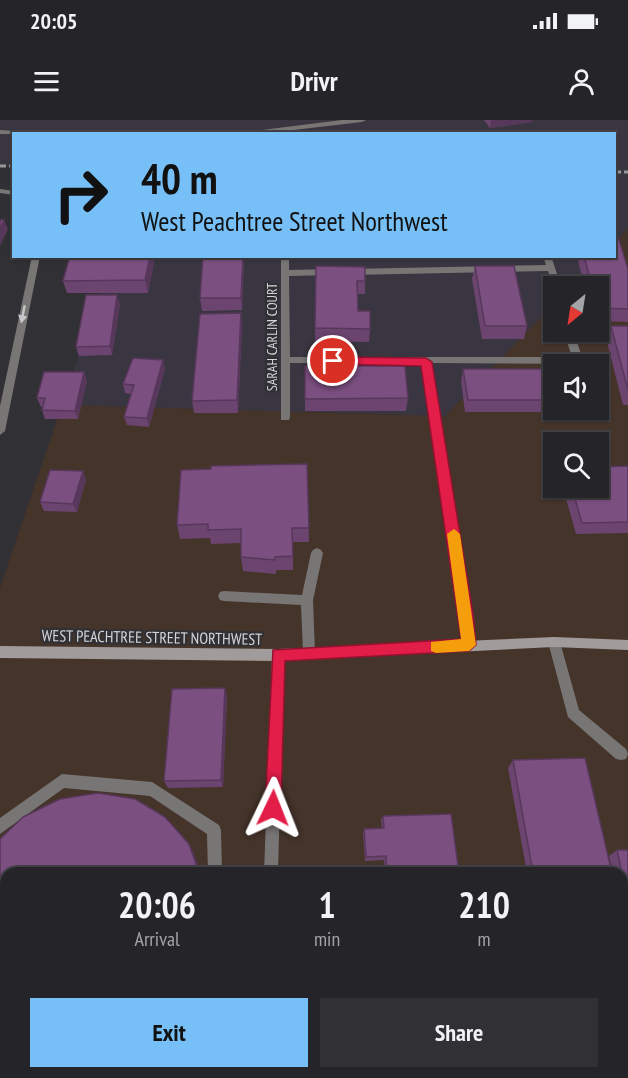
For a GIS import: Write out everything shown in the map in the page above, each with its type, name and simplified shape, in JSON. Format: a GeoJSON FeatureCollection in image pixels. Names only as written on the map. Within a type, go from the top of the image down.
{"type":"FeatureCollection","features":[{"type":"Feature","properties":{"kind":"street"},"geometry":{"type":"LineString","coordinates":[[252,132],[362,120]]}},
{"type":"Feature","properties":{"kind":"street"},"geometry":{"type":"LineString","coordinates":[[0,431],[36,258]]}},
{"type":"Feature","properties":{"kind":"street","name":"SARAH CARLIN COURT"},"geometry":{"type":"LineString","coordinates":[[285,258],[287,360],[285,417]]}},
{"type":"Feature","properties":{"kind":"street"},"geometry":{"type":"LineString","coordinates":[[548,258],[553,276]]}},
{"type":"Feature","properties":{"kind":"street"},"geometry":{"type":"LineString","coordinates":[[286,273],[550,268]]}},
{"type":"Feature","properties":{"kind":"street"},"geometry":{"type":"LineString","coordinates":[[287,360],[543,362]]}},
{"type":"Feature","properties":{"kind":"street"},"geometry":{"type":"LineString","coordinates":[[426,362],[469,645]]}},
{"type":"Feature","properties":{"kind":"street"},"geometry":{"type":"LineString","coordinates":[[309,653],[307,600],[316,553]]}},
{"type":"Feature","properties":{"kind":"street"},"geometry":{"type":"LineString","coordinates":[[224,596],[307,600]]}},
{"type":"Feature","properties":{"kind":"street"},"geometry":{"type":"LineString","coordinates":[[554,642],[573,713],[621,754]]}},
{"type":"Feature","properties":{"kind":"street","name":"WEST PEACHTREE STREET NORTHWEST"},"geometry":{"type":"LineString","coordinates":[[0,652],[278,655],[554,642],[628,645]]}},
{"type":"Feature","properties":{"kind":"street"},"geometry":{"type":"LineString","coordinates":[[271,867],[278,655]]}},
{"type":"Feature","properties":{"kind":"street"},"geometry":{"type":"LineString","coordinates":[[0,826],[62,781],[152,789],[214,830],[215,867]]}},
{"type":"Feature","properties":{"kind":"shaded area"},"geometry":{"type":"Polygon","coordinates":[[[0,120],[628,120],[628,228],[616,241],[616,132],[12,132],[12,165],[0,165],[0,120]]]}},
{"type":"Feature","properties":{"kind":"shaded area"},"geometry":{"type":"Polygon","coordinates":[[[628,228],[628,867],[0,867],[0,588],[62,405],[445,416],[543,315],[543,342],[609,342],[609,276],[581,276],[599,258],[616,258],[616,241],[628,228]]]}},
{"type":"Feature","properties":{"kind":"shaded area"},"geometry":{"type":"Polygon","coordinates":[[[111,258],[599,258],[581,276],[543,276],[543,315],[445,416],[62,405],[111,258]]]}},
{"type":"Feature","properties":{"kind":"building"},"geometry":{"type":"Polygon","coordinates":[[[616,230],[628,269],[628,309],[609,308],[609,276],[589,276],[585,258],[616,258],[616,230]]]}},
{"type":"Feature","properties":{"kind":"building"},"geometry":{"type":"Polygon","coordinates":[[[69,258],[150,258],[145,280],[63,281],[69,258]]]}},
{"type":"Feature","properties":{"kind":"building"},"geometry":{"type":"Polygon","coordinates":[[[203,258],[243,258],[241,298],[200,298],[203,258]]]}},
{"type":"Feature","properties":{"kind":"building"},"geometry":{"type":"Polygon","coordinates":[[[316,266],[365,267],[365,281],[357,281],[358,311],[370,311],[370,329],[315,328],[316,266]]]}},
{"type":"Feature","properties":{"kind":"building"},"geometry":{"type":"Polygon","coordinates":[[[475,266],[514,266],[527,326],[485,326],[475,266]]]}},
{"type":"Feature","properties":{"kind":"building"},"geometry":{"type":"Polygon","coordinates":[[[86,295],[117,295],[110,346],[76,347],[86,295]]]}},
{"type":"Feature","properties":{"kind":"building"},"geometry":{"type":"Polygon","coordinates":[[[241,313],[237,400],[192,401],[200,314],[241,313]]]}},
{"type":"Feature","properties":{"kind":"building"},"geometry":{"type":"Polygon","coordinates":[[[611,326],[628,326],[628,390],[611,326]]]}},
{"type":"Feature","properties":{"kind":"building"},"geometry":{"type":"Polygon","coordinates":[[[133,358],[163,360],[147,418],[124,417],[134,385],[123,384],[133,358]]]}},
{"type":"Feature","properties":{"kind":"building"},"geometry":{"type":"Polygon","coordinates":[[[305,366],[405,366],[408,398],[305,399],[305,366]]]}},
{"type":"Feature","properties":{"kind":"building"},"geometry":{"type":"Polygon","coordinates":[[[463,369],[543,369],[543,400],[468,400],[463,369]]]}},
{"type":"Feature","properties":{"kind":"building"},"geometry":{"type":"Polygon","coordinates":[[[44,372],[84,372],[75,411],[42,410],[45,398],[37,398],[44,372]]]}},
{"type":"Feature","properties":{"kind":"building"},"geometry":{"type":"Polygon","coordinates":[[[307,464],[309,528],[292,528],[293,556],[275,557],[275,560],[241,557],[241,529],[208,530],[208,524],[177,525],[181,470],[211,469],[211,466],[307,464]]]}},
{"type":"Feature","properties":{"kind":"building"},"geometry":{"type":"Polygon","coordinates":[[[628,466],[628,522],[582,523],[575,498],[609,498],[609,467],[628,466]]]}},
{"type":"Feature","properties":{"kind":"building"},"geometry":{"type":"Polygon","coordinates":[[[50,470],[83,471],[73,504],[40,502],[50,470]]]}},
{"type":"Feature","properties":{"kind":"building"},"geometry":{"type":"Polygon","coordinates":[[[225,688],[221,780],[164,781],[172,689],[225,688]]]}},
{"type":"Feature","properties":{"kind":"building"},"geometry":{"type":"Polygon","coordinates":[[[585,758],[611,867],[532,867],[513,760],[585,758]]]}},
{"type":"Feature","properties":{"kind":"building"},"geometry":{"type":"Polygon","coordinates":[[[98,793],[135,799],[165,817],[189,844],[197,867],[0,867],[0,839],[23,817],[60,799],[98,793]]]}},
{"type":"Feature","properties":{"kind":"building"},"geometry":{"type":"Polygon","coordinates":[[[451,814],[458,867],[387,867],[386,856],[366,857],[364,829],[384,828],[383,816],[451,814]]]}},
{"type":"Feature","properties":{"kind":"building"},"geometry":{"type":"Polygon","coordinates":[[[617,850],[628,850],[628,867],[621,867],[617,850]]]}},
{"type":"Feature","properties":{"kind":"railway"},"geometry":{"type":"LineString","coordinates":[[0,166],[12,166]]}},
{"type":"Feature","properties":{"kind":"railway"},"geometry":{"type":"LineString","coordinates":[[616,172],[628,172]]}},
{"type":"Feature","properties":{"kind":"slow traffic"},"geometry":{"type":"LineString","coordinates":[[436,646],[469,645],[454,534]]}},
{"type":"Feature","properties":{"kind":"route"},"geometry":{"type":"LineString","coordinates":[[273,808],[278,655],[469,645],[426,362],[333,361]]}}]}
